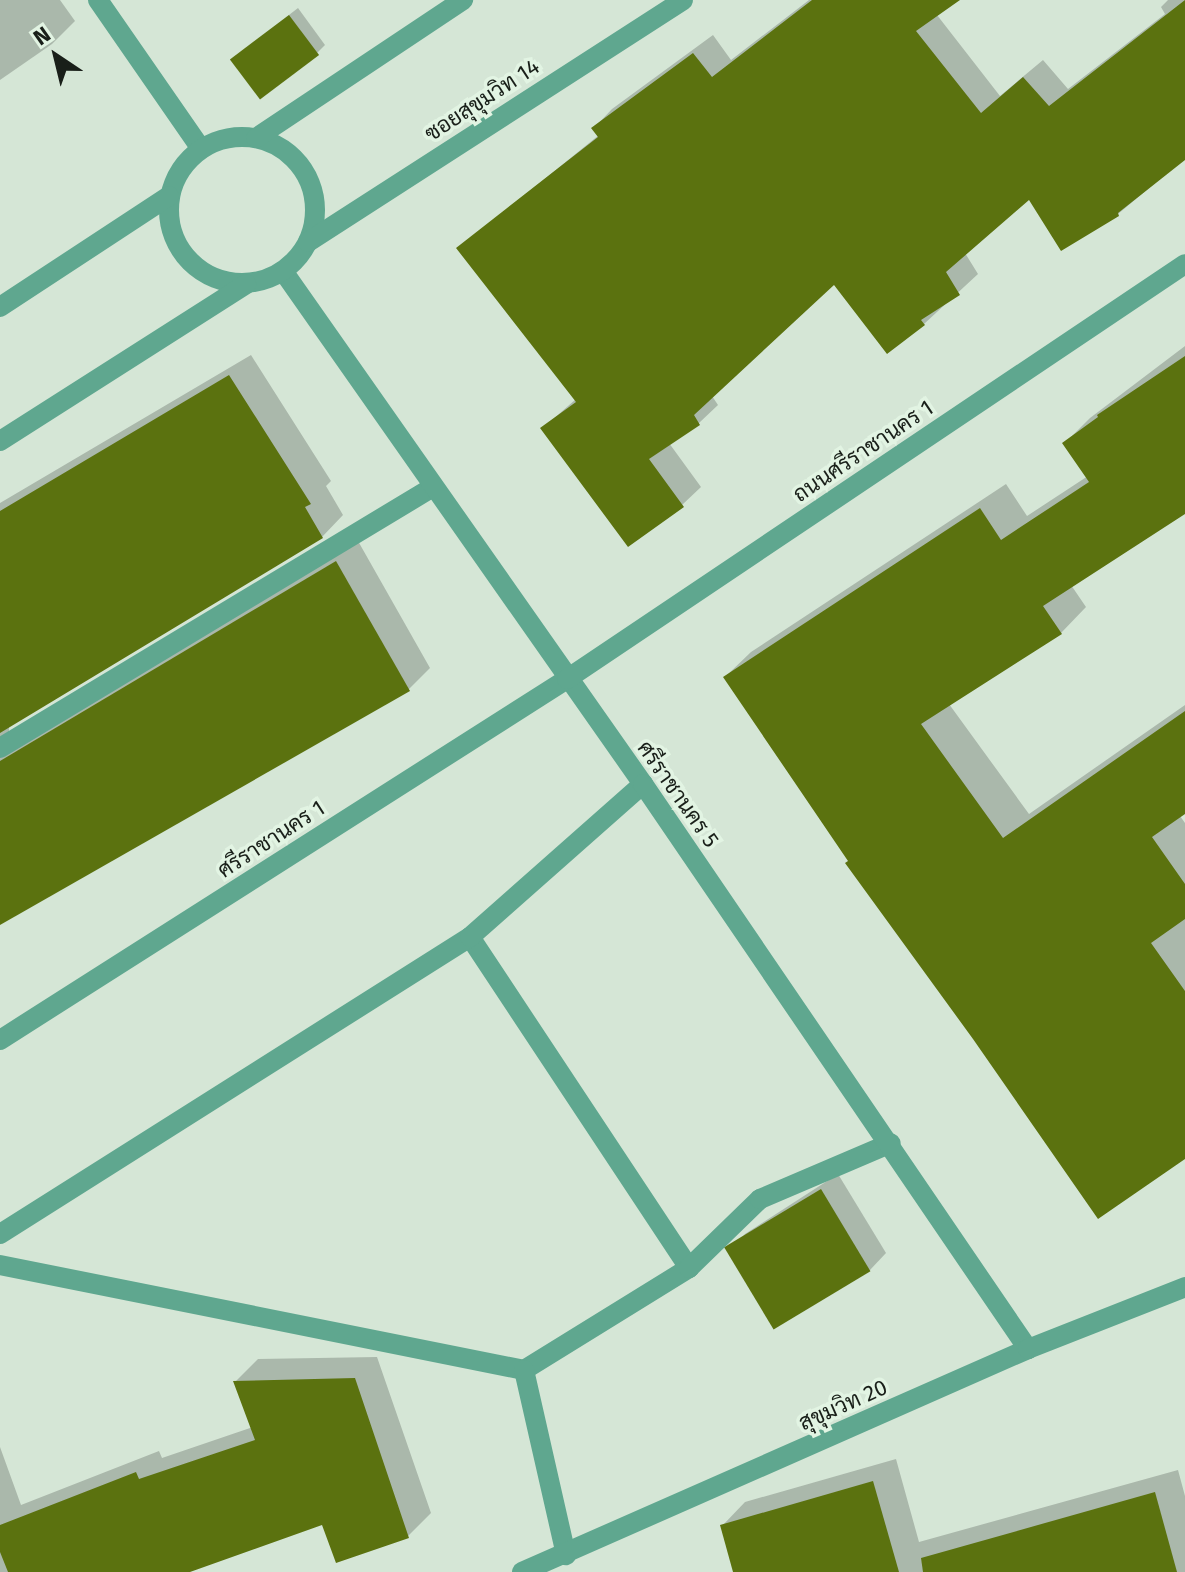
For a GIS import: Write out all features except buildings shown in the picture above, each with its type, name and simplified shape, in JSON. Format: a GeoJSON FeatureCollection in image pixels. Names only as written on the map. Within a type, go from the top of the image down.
{"type":"FeatureCollection","features":[{"type":"Feature","properties":{"kind":"street"},"geometry":{"type":"LineString","coordinates":[[98,0],[201,149]]}},
{"type":"Feature","properties":{"kind":"street"},"geometry":{"type":"LineString","coordinates":[[256,138],[463,0]]}},
{"type":"Feature","properties":{"kind":"street","name":"ซอยสุขุมวิท 14"},"geometry":{"type":"LineString","coordinates":[[308,242],[683,0]]}},
{"type":"Feature","properties":{"kind":"street"},"geometry":{"type":"LineString","coordinates":[[0,441],[246,284],[283,271],[308,242],[315,221],[316,199],[308,176],[295,159],[277,145],[256,138],[218,140],[201,149],[181,170],[169,196],[168,219],[175,241],[186,259],[203,273],[224,281],[246,284]]}},
{"type":"Feature","properties":{"kind":"street"},"geometry":{"type":"LineString","coordinates":[[0,307],[169,196]]}},
{"type":"Feature","properties":{"kind":"street","name":"ถนนศรีราชานคร 1"},"geometry":{"type":"LineString","coordinates":[[567,679],[1185,264]]}},
{"type":"Feature","properties":{"kind":"street","name":"ศรีราชานคร 5"},"geometry":{"type":"LineString","coordinates":[[283,271],[643,784],[891,1143],[1028,1349]]}},
{"type":"Feature","properties":{"kind":"street"},"geometry":{"type":"LineString","coordinates":[[0,748],[433,487]]}},
{"type":"Feature","properties":{"kind":"street","name":"ศรีราชานคร 1"},"geometry":{"type":"LineString","coordinates":[[0,1040],[567,679]]}},
{"type":"Feature","properties":{"kind":"street"},"geometry":{"type":"LineString","coordinates":[[0,1234],[470,937],[643,784]]}},
{"type":"Feature","properties":{"kind":"street"},"geometry":{"type":"LineString","coordinates":[[470,937],[689,1268]]}},
{"type":"Feature","properties":{"kind":"street"},"geometry":{"type":"LineString","coordinates":[[0,1265],[524,1370],[689,1268],[760,1199],[891,1143]]}},
{"type":"Feature","properties":{"kind":"street","name":"สุขุมวิท 20"},"geometry":{"type":"LineString","coordinates":[[522,1572],[1028,1349],[1185,1287]]}},
{"type":"Feature","properties":{"kind":"street"},"geometry":{"type":"LineString","coordinates":[[524,1370],[566,1555]]}}]}
